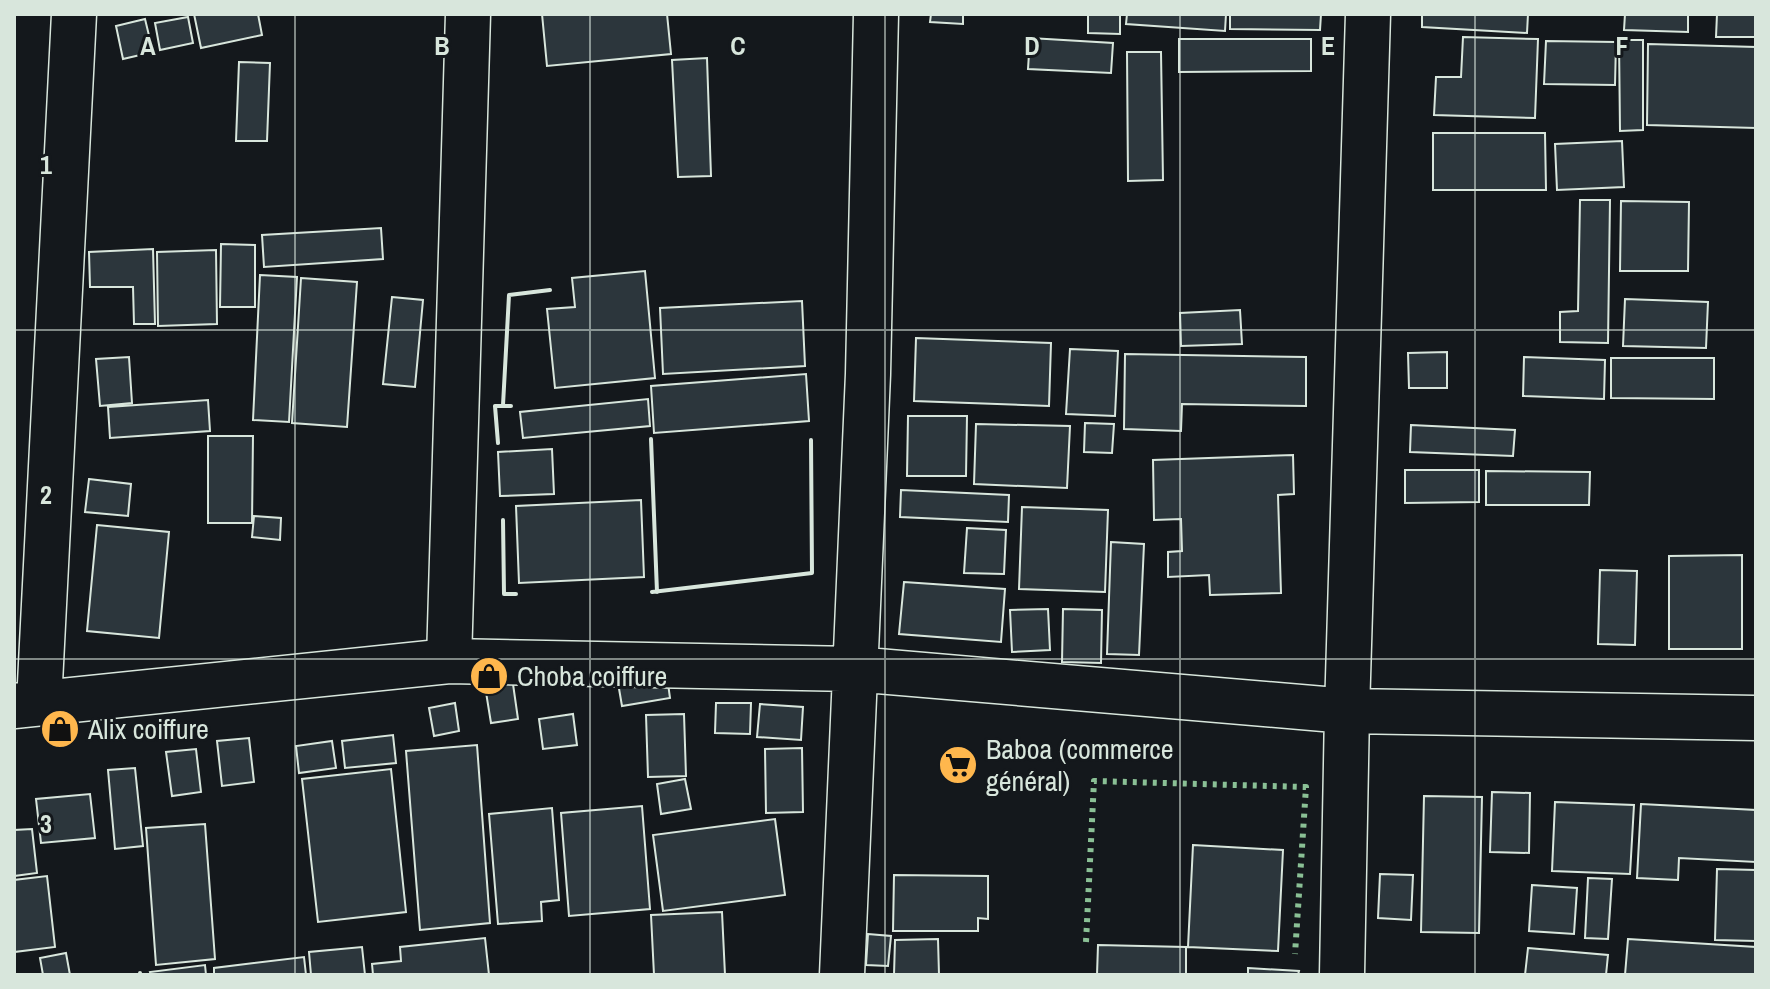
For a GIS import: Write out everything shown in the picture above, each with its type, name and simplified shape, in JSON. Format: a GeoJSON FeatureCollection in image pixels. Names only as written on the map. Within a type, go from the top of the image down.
{"type":"FeatureCollection","features":[{"type":"Feature","properties":{"kind":"street"},"geometry":{"type":"LineString","coordinates":[[74,14],[27,705],[449,661],[854,669],[1347,711],[1756,718]]}},
{"type":"Feature","properties":{"kind":"street"},"geometry":{"type":"LineString","coordinates":[[449,661],[468,14]]}},
{"type":"Feature","properties":{"kind":"street"},"geometry":{"type":"LineString","coordinates":[[842,975],[868,374],[876,14]]}},
{"type":"Feature","properties":{"kind":"street"},"geometry":{"type":"LineString","coordinates":[[1342,975],[1368,14]]}},
{"type":"Feature","properties":{"kind":"building"},"geometry":{"type":"Polygon","coordinates":[[[194,14],[258,14],[262,35],[201,48],[194,14]]]}},
{"type":"Feature","properties":{"kind":"building"},"geometry":{"type":"Polygon","coordinates":[[[542,14],[667,14],[671,54],[547,66],[542,14]]]}},
{"type":"Feature","properties":{"kind":"building"},"geometry":{"type":"Polygon","coordinates":[[[931,14],[963,14],[963,24],[930,22],[931,14]]]}},
{"type":"Feature","properties":{"kind":"building"},"geometry":{"type":"Polygon","coordinates":[[[1088,14],[1120,14],[1120,34],[1088,33],[1088,14]]]}},
{"type":"Feature","properties":{"kind":"building"},"geometry":{"type":"Polygon","coordinates":[[[1127,14],[1226,14],[1225,31],[1126,24],[1127,14]]]}},
{"type":"Feature","properties":{"kind":"building"},"geometry":{"type":"Polygon","coordinates":[[[1230,14],[1321,14],[1320,30],[1230,29],[1230,14]]]}},
{"type":"Feature","properties":{"kind":"building"},"geometry":{"type":"Polygon","coordinates":[[[1422,14],[1528,14],[1527,33],[1422,27],[1422,14]]]}},
{"type":"Feature","properties":{"kind":"building"},"geometry":{"type":"Polygon","coordinates":[[[1625,14],[1688,14],[1688,32],[1624,30],[1625,14]]]}},
{"type":"Feature","properties":{"kind":"building"},"geometry":{"type":"Polygon","coordinates":[[[1717,14],[1756,14],[1756,37],[1716,37],[1717,14]]]}},
{"type":"Feature","properties":{"kind":"building"},"geometry":{"type":"Polygon","coordinates":[[[188,17],[193,43],[160,50],[155,23],[188,17]]]}},
{"type":"Feature","properties":{"kind":"building"},"geometry":{"type":"Polygon","coordinates":[[[145,19],[153,52],[123,59],[116,26],[145,19]]]}},
{"type":"Feature","properties":{"kind":"building"},"geometry":{"type":"Polygon","coordinates":[[[1463,37],[1538,39],[1535,118],[1434,115],[1436,77],[1461,77],[1463,37]]]}},
{"type":"Feature","properties":{"kind":"building"},"geometry":{"type":"Polygon","coordinates":[[[1030,38],[1113,43],[1111,73],[1028,69],[1030,38]]]}},
{"type":"Feature","properties":{"kind":"building"},"geometry":{"type":"Polygon","coordinates":[[[1179,39],[1311,39],[1311,71],[1179,72],[1179,39]]]}},
{"type":"Feature","properties":{"kind":"building"},"geometry":{"type":"Polygon","coordinates":[[[1619,40],[1643,40],[1643,130],[1620,131],[1619,40]]]}},
{"type":"Feature","properties":{"kind":"building"},"geometry":{"type":"Polygon","coordinates":[[[1546,41],[1616,42],[1615,85],[1544,84],[1546,41]]]}},
{"type":"Feature","properties":{"kind":"building"},"geometry":{"type":"Polygon","coordinates":[[[1648,44],[1756,47],[1756,128],[1647,125],[1648,44]]]}},
{"type":"Feature","properties":{"kind":"building"},"geometry":{"type":"Polygon","coordinates":[[[1127,52],[1161,52],[1163,180],[1128,181],[1127,52]]]}},
{"type":"Feature","properties":{"kind":"building"},"geometry":{"type":"Polygon","coordinates":[[[707,58],[711,176],[678,177],[672,60],[707,58]]]}},
{"type":"Feature","properties":{"kind":"building"},"geometry":{"type":"Polygon","coordinates":[[[239,62],[270,63],[267,141],[236,141],[239,62]]]}},
{"type":"Feature","properties":{"kind":"building"},"geometry":{"type":"Polygon","coordinates":[[[1433,133],[1545,133],[1546,190],[1433,190],[1433,133]]]}},
{"type":"Feature","properties":{"kind":"building"},"geometry":{"type":"Polygon","coordinates":[[[1622,141],[1624,187],[1557,190],[1555,144],[1622,141]]]}},
{"type":"Feature","properties":{"kind":"building"},"geometry":{"type":"Polygon","coordinates":[[[1580,200],[1610,200],[1608,343],[1560,342],[1560,312],[1578,311],[1580,200]]]}},
{"type":"Feature","properties":{"kind":"building"},"geometry":{"type":"Polygon","coordinates":[[[1621,201],[1689,202],[1688,271],[1620,271],[1621,201]]]}},
{"type":"Feature","properties":{"kind":"building"},"geometry":{"type":"Polygon","coordinates":[[[381,228],[383,259],[264,267],[262,235],[381,228]]]}},
{"type":"Feature","properties":{"kind":"building"},"geometry":{"type":"Polygon","coordinates":[[[221,244],[255,245],[255,307],[220,307],[221,244]]]}},
{"type":"Feature","properties":{"kind":"building"},"geometry":{"type":"Polygon","coordinates":[[[153,249],[155,324],[134,324],[133,287],[90,287],[89,252],[153,249]]]}},
{"type":"Feature","properties":{"kind":"building"},"geometry":{"type":"Polygon","coordinates":[[[216,250],[217,324],[158,326],[157,252],[216,250]]]}},
{"type":"Feature","properties":{"kind":"building"},"geometry":{"type":"Polygon","coordinates":[[[645,271],[655,378],[555,388],[547,309],[575,307],[572,278],[645,271]]]}},
{"type":"Feature","properties":{"kind":"building"},"geometry":{"type":"Polygon","coordinates":[[[260,275],[297,277],[289,422],[253,420],[260,275]]]}},
{"type":"Feature","properties":{"kind":"building"},"geometry":{"type":"Polygon","coordinates":[[[301,278],[357,282],[347,427],[292,423],[301,278]]]}},
{"type":"Feature","properties":{"kind":"building"},"geometry":{"type":"Polygon","coordinates":[[[392,297],[423,300],[415,387],[383,384],[392,297]]]}},
{"type":"Feature","properties":{"kind":"building"},"geometry":{"type":"Polygon","coordinates":[[[1625,299],[1708,302],[1706,348],[1623,346],[1625,299]]]}},
{"type":"Feature","properties":{"kind":"building"},"geometry":{"type":"Polygon","coordinates":[[[802,301],[805,366],[663,374],[660,308],[802,301]]]}},
{"type":"Feature","properties":{"kind":"building"},"geometry":{"type":"Polygon","coordinates":[[[1240,310],[1242,344],[1181,346],[1180,313],[1240,310]]]}},
{"type":"Feature","properties":{"kind":"building"},"geometry":{"type":"Polygon","coordinates":[[[916,338],[1051,343],[1049,406],[914,401],[916,338]]]}},
{"type":"Feature","properties":{"kind":"building"},"geometry":{"type":"Polygon","coordinates":[[[1070,349],[1118,351],[1115,416],[1066,414],[1070,349]]]}},
{"type":"Feature","properties":{"kind":"building"},"geometry":{"type":"Polygon","coordinates":[[[1447,352],[1447,388],[1409,388],[1408,353],[1447,352]]]}},
{"type":"Feature","properties":{"kind":"building"},"geometry":{"type":"Polygon","coordinates":[[[1125,354],[1306,357],[1306,406],[1182,404],[1181,431],[1124,429],[1125,354]]]}},
{"type":"Feature","properties":{"kind":"building"},"geometry":{"type":"Polygon","coordinates":[[[129,357],[132,403],[100,406],[96,359],[129,357]]]}},
{"type":"Feature","properties":{"kind":"building"},"geometry":{"type":"Polygon","coordinates":[[[1524,357],[1605,360],[1604,399],[1523,396],[1524,357]]]}},
{"type":"Feature","properties":{"kind":"building"},"geometry":{"type":"Polygon","coordinates":[[[1611,358],[1714,358],[1714,399],[1611,398],[1611,358]]]}},
{"type":"Feature","properties":{"kind":"building"},"geometry":{"type":"Polygon","coordinates":[[[806,374],[809,421],[654,433],[651,386],[806,374]]]}},
{"type":"Feature","properties":{"kind":"building"},"geometry":{"type":"Polygon","coordinates":[[[648,399],[650,426],[523,438],[520,412],[648,399]]]}},
{"type":"Feature","properties":{"kind":"building"},"geometry":{"type":"Polygon","coordinates":[[[208,400],[210,431],[110,438],[108,407],[208,400]]]}},
{"type":"Feature","properties":{"kind":"building"},"geometry":{"type":"Polygon","coordinates":[[[908,416],[967,416],[966,476],[907,476],[908,416]]]}},
{"type":"Feature","properties":{"kind":"building"},"geometry":{"type":"Polygon","coordinates":[[[1085,423],[1114,424],[1112,453],[1084,452],[1085,423]]]}},
{"type":"Feature","properties":{"kind":"building"},"geometry":{"type":"Polygon","coordinates":[[[976,424],[1070,426],[1067,488],[974,484],[976,424]]]}},
{"type":"Feature","properties":{"kind":"building"},"geometry":{"type":"Polygon","coordinates":[[[1411,425],[1515,430],[1513,456],[1410,452],[1411,425]]]}},
{"type":"Feature","properties":{"kind":"building"},"geometry":{"type":"Polygon","coordinates":[[[208,436],[253,436],[252,523],[208,523],[208,436]]]}},
{"type":"Feature","properties":{"kind":"building"},"geometry":{"type":"Polygon","coordinates":[[[552,449],[554,494],[500,496],[498,452],[552,449]]]}},
{"type":"Feature","properties":{"kind":"building"},"geometry":{"type":"Polygon","coordinates":[[[1293,455],[1294,494],[1278,495],[1281,593],[1210,595],[1209,575],[1168,577],[1168,552],[1182,551],[1181,519],[1154,520],[1153,460],[1293,455]]]}},
{"type":"Feature","properties":{"kind":"building"},"geometry":{"type":"Polygon","coordinates":[[[1405,470],[1479,470],[1479,502],[1405,503],[1405,470]]]}},
{"type":"Feature","properties":{"kind":"building"},"geometry":{"type":"Polygon","coordinates":[[[1486,471],[1590,472],[1589,505],[1486,505],[1486,471]]]}},
{"type":"Feature","properties":{"kind":"building"},"geometry":{"type":"Polygon","coordinates":[[[89,479],[131,484],[128,516],[85,512],[89,479]]]}},
{"type":"Feature","properties":{"kind":"building"},"geometry":{"type":"Polygon","coordinates":[[[901,490],[1009,495],[1008,522],[900,517],[901,490]]]}},
{"type":"Feature","properties":{"kind":"building"},"geometry":{"type":"Polygon","coordinates":[[[641,500],[644,577],[519,583],[516,506],[641,500]]]}},
{"type":"Feature","properties":{"kind":"building"},"geometry":{"type":"Polygon","coordinates":[[[1022,507],[1108,510],[1105,592],[1019,589],[1022,507]]]}},
{"type":"Feature","properties":{"kind":"building"},"geometry":{"type":"Polygon","coordinates":[[[254,516],[281,518],[280,540],[252,537],[254,516]]]}},
{"type":"Feature","properties":{"kind":"building"},"geometry":{"type":"Polygon","coordinates":[[[97,525],[169,532],[159,638],[87,631],[97,525]]]}},
{"type":"Feature","properties":{"kind":"building"},"geometry":{"type":"Polygon","coordinates":[[[967,528],[1006,530],[1004,574],[964,573],[967,528]]]}},
{"type":"Feature","properties":{"kind":"building"},"geometry":{"type":"Polygon","coordinates":[[[1111,542],[1144,544],[1139,655],[1107,654],[1111,542]]]}},
{"type":"Feature","properties":{"kind":"building"},"geometry":{"type":"Polygon","coordinates":[[[1742,555],[1742,649],[1669,649],[1669,556],[1742,555]]]}},
{"type":"Feature","properties":{"kind":"building"},"geometry":{"type":"Polygon","coordinates":[[[1600,570],[1637,571],[1635,645],[1598,644],[1600,570]]]}},
{"type":"Feature","properties":{"kind":"building"},"geometry":{"type":"Polygon","coordinates":[[[904,582],[1005,589],[1001,642],[899,634],[904,582]]]}},
{"type":"Feature","properties":{"kind":"building"},"geometry":{"type":"Polygon","coordinates":[[[1048,609],[1050,650],[1012,652],[1010,610],[1048,609]]]}},
{"type":"Feature","properties":{"kind":"building"},"geometry":{"type":"Polygon","coordinates":[[[1063,609],[1102,610],[1101,663],[1062,662],[1063,609]]]}},
{"type":"Feature","properties":{"kind":"building"},"geometry":{"type":"Polygon","coordinates":[[[666,669],[670,698],[622,706],[617,677],[666,669]]]}},
{"type":"Feature","properties":{"kind":"building"},"geometry":{"type":"Polygon","coordinates":[[[512,677],[518,719],[491,723],[484,680],[512,677]]]}},
{"type":"Feature","properties":{"kind":"building"},"geometry":{"type":"Polygon","coordinates":[[[455,703],[459,731],[434,736],[429,708],[455,703]]]}},
{"type":"Feature","properties":{"kind":"building"},"geometry":{"type":"Polygon","coordinates":[[[716,703],[751,703],[750,734],[715,733],[716,703]]]}},
{"type":"Feature","properties":{"kind":"building"},"geometry":{"type":"Polygon","coordinates":[[[760,704],[803,707],[801,740],[757,737],[760,704]]]}},
{"type":"Feature","properties":{"kind":"building"},"geometry":{"type":"Polygon","coordinates":[[[573,714],[577,745],[543,749],[539,719],[573,714]]]}},
{"type":"Feature","properties":{"kind":"building"},"geometry":{"type":"Polygon","coordinates":[[[684,714],[686,776],[648,777],[646,715],[684,714]]]}},
{"type":"Feature","properties":{"kind":"building"},"geometry":{"type":"Polygon","coordinates":[[[393,735],[396,763],[345,768],[342,741],[393,735]]]}},
{"type":"Feature","properties":{"kind":"building"},"geometry":{"type":"Polygon","coordinates":[[[249,738],[254,782],[222,786],[217,741],[249,738]]]}},
{"type":"Feature","properties":{"kind":"building"},"geometry":{"type":"Polygon","coordinates":[[[332,741],[336,768],[299,773],[296,746],[332,741]]]}},
{"type":"Feature","properties":{"kind":"building"},"geometry":{"type":"Polygon","coordinates":[[[477,745],[490,923],[420,930],[406,751],[477,745]]]}},
{"type":"Feature","properties":{"kind":"building"},"geometry":{"type":"Polygon","coordinates":[[[802,748],[803,812],[766,813],[765,749],[802,748]]]}},
{"type":"Feature","properties":{"kind":"building"},"geometry":{"type":"Polygon","coordinates":[[[196,749],[201,792],[172,796],[166,752],[196,749]]]}},
{"type":"Feature","properties":{"kind":"building"},"geometry":{"type":"Polygon","coordinates":[[[135,768],[143,846],[115,849],[108,770],[135,768]]]}},
{"type":"Feature","properties":{"kind":"building"},"geometry":{"type":"Polygon","coordinates":[[[391,769],[406,912],[318,922],[302,779],[391,769]]]}},
{"type":"Feature","properties":{"kind":"building"},"geometry":{"type":"Polygon","coordinates":[[[685,779],[691,809],[661,814],[657,784],[685,779]]]}},
{"type":"Feature","properties":{"kind":"building"},"geometry":{"type":"Polygon","coordinates":[[[1492,792],[1530,793],[1529,853],[1490,852],[1492,792]]]}},
{"type":"Feature","properties":{"kind":"building"},"geometry":{"type":"Polygon","coordinates":[[[90,794],[95,838],[41,843],[36,799],[90,794]]]}},
{"type":"Feature","properties":{"kind":"building"},"geometry":{"type":"Polygon","coordinates":[[[1424,796],[1482,797],[1479,933],[1421,932],[1424,796]]]}},
{"type":"Feature","properties":{"kind":"building"},"geometry":{"type":"Polygon","coordinates":[[[1555,802],[1634,805],[1630,874],[1552,871],[1555,802]]]}},
{"type":"Feature","properties":{"kind":"building"},"geometry":{"type":"Polygon","coordinates":[[[1641,804],[1756,810],[1756,862],[1679,858],[1678,880],[1637,878],[1641,804]]]}},
{"type":"Feature","properties":{"kind":"building"},"geometry":{"type":"Polygon","coordinates":[[[642,806],[650,909],[569,916],[561,813],[642,806]]]}},
{"type":"Feature","properties":{"kind":"building"},"geometry":{"type":"Polygon","coordinates":[[[552,808],[559,900],[541,902],[542,921],[498,924],[489,814],[552,808]]]}},
{"type":"Feature","properties":{"kind":"building"},"geometry":{"type":"Polygon","coordinates":[[[775,819],[785,895],[663,911],[653,835],[775,819]]]}},
{"type":"Feature","properties":{"kind":"building"},"geometry":{"type":"Polygon","coordinates":[[[205,824],[215,959],[156,965],[146,828],[205,824]]]}},
{"type":"Feature","properties":{"kind":"building"},"geometry":{"type":"Polygon","coordinates":[[[32,829],[37,873],[14,876],[14,830],[32,829]]]}},
{"type":"Feature","properties":{"kind":"building"},"geometry":{"type":"Polygon","coordinates":[[[1193,845],[1283,850],[1278,951],[1188,947],[1193,845]]]}},
{"type":"Feature","properties":{"kind":"building"},"geometry":{"type":"Polygon","coordinates":[[[1717,869],[1756,870],[1756,941],[1715,940],[1717,869]]]}},
{"type":"Feature","properties":{"kind":"building"},"geometry":{"type":"Polygon","coordinates":[[[1380,874],[1413,875],[1411,920],[1378,918],[1380,874]]]}},
{"type":"Feature","properties":{"kind":"building"},"geometry":{"type":"Polygon","coordinates":[[[894,875],[988,876],[988,919],[978,918],[978,931],[893,931],[894,875]]]}},
{"type":"Feature","properties":{"kind":"building"},"geometry":{"type":"Polygon","coordinates":[[[47,876],[55,947],[14,952],[14,880],[47,876]]]}},
{"type":"Feature","properties":{"kind":"building"},"geometry":{"type":"Polygon","coordinates":[[[1588,878],[1612,879],[1608,939],[1585,938],[1588,878]]]}},
{"type":"Feature","properties":{"kind":"building"},"geometry":{"type":"Polygon","coordinates":[[[1532,885],[1577,888],[1574,934],[1529,931],[1532,885]]]}},
{"type":"Feature","properties":{"kind":"building"},"geometry":{"type":"Polygon","coordinates":[[[722,912],[725,975],[654,975],[651,915],[722,912]]]}},
{"type":"Feature","properties":{"kind":"building"},"geometry":{"type":"Polygon","coordinates":[[[868,934],[891,936],[888,966],[866,965],[868,934]]]}},
{"type":"Feature","properties":{"kind":"building"},"geometry":{"type":"Polygon","coordinates":[[[485,938],[489,975],[373,975],[372,964],[401,961],[400,947],[485,938]]]}},
{"type":"Feature","properties":{"kind":"building"},"geometry":{"type":"Polygon","coordinates":[[[938,939],[939,975],[894,975],[895,940],[938,939]]]}},
{"type":"Feature","properties":{"kind":"building"},"geometry":{"type":"Polygon","coordinates":[[[1628,939],[1756,947],[1756,975],[1625,975],[1628,939]]]}},
{"type":"Feature","properties":{"kind":"building"},"geometry":{"type":"Polygon","coordinates":[[[1098,945],[1186,947],[1186,975],[1097,975],[1098,945]]]}},
{"type":"Feature","properties":{"kind":"building"},"geometry":{"type":"Polygon","coordinates":[[[362,947],[365,975],[311,975],[309,952],[362,947]]]}},
{"type":"Feature","properties":{"kind":"building"},"geometry":{"type":"Polygon","coordinates":[[[1528,948],[1608,955],[1606,975],[1525,975],[1528,948]]]}},
{"type":"Feature","properties":{"kind":"building"},"geometry":{"type":"Polygon","coordinates":[[[66,953],[70,975],[43,975],[40,958],[66,953]]]}},
{"type":"Feature","properties":{"kind":"building"},"geometry":{"type":"Polygon","coordinates":[[[304,957],[306,975],[214,975],[214,968],[304,957]]]}},
{"type":"Feature","properties":{"kind":"building"},"geometry":{"type":"Polygon","coordinates":[[[205,965],[206,975],[151,975],[150,972],[205,965]]]}},
{"type":"Feature","properties":{"kind":"building"},"geometry":{"type":"Polygon","coordinates":[[[1248,968],[1299,971],[1298,975],[1248,975],[1248,968]]]}},
{"type":"Feature","properties":{"kind":"hedge"},"geometry":{"type":"LineString","coordinates":[[1086,942],[1094,781],[1306,787],[1295,954]]}},
{"type":"Feature","properties":{"kind":"wall"},"geometry":{"type":"LineString","coordinates":[[503,405],[509,295],[550,290]]}},
{"type":"Feature","properties":{"kind":"wall"},"geometry":{"type":"LineString","coordinates":[[498,443],[495,406],[511,406]]}},
{"type":"Feature","properties":{"kind":"wall"},"geometry":{"type":"LineString","coordinates":[[651,439],[657,592]]}},
{"type":"Feature","properties":{"kind":"wall"},"geometry":{"type":"LineString","coordinates":[[652,592],[812,573],[811,440]]}},
{"type":"Feature","properties":{"kind":"wall"},"geometry":{"type":"LineString","coordinates":[[503,520],[504,594],[516,594]]}},
{"type":"Feature","properties":{"kind":"place","name":"Choba coiffure"},"geometry":{"type":"Point","coordinates":[489,676]}},
{"type":"Feature","properties":{"kind":"place","name":"Alix coiffure"},"geometry":{"type":"Point","coordinates":[60,729]}},
{"type":"Feature","properties":{"kind":"place","name":"Baboa (commerce général)"},"geometry":{"type":"Point","coordinates":[958,765]}}]}
